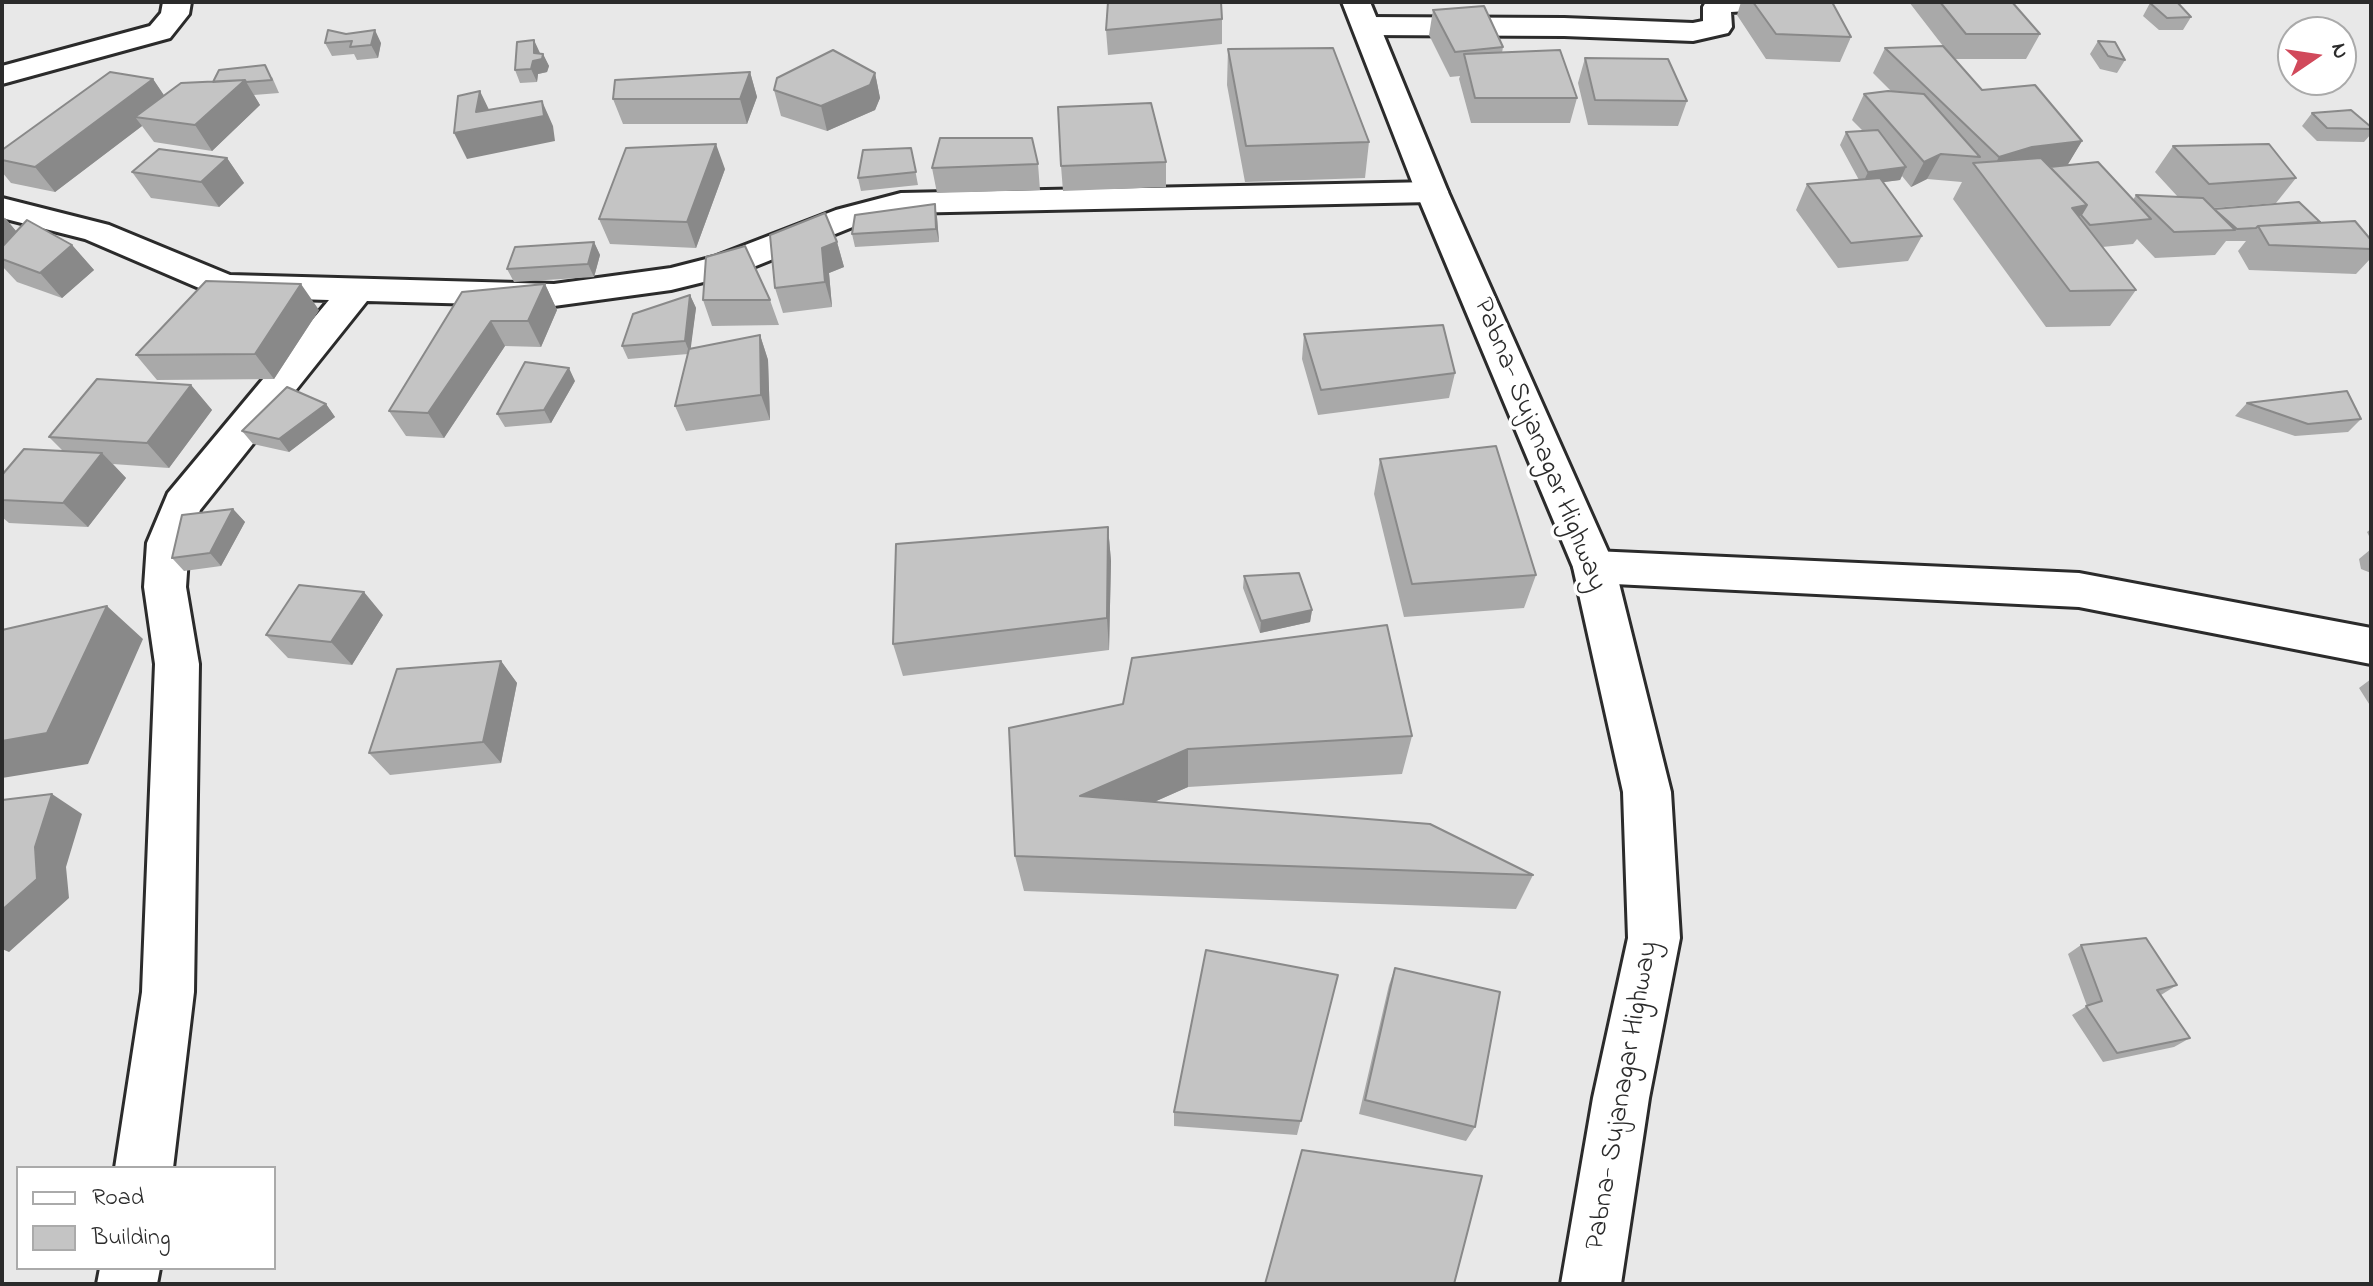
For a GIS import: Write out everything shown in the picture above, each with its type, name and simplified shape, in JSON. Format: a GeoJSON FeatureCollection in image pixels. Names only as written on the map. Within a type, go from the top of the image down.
{"type":"FeatureCollection","features":[{"type":"Feature","properties":{"kind":"street"},"geometry":{"type":"LineString","coordinates":[[2,75],[160,32],[175,14],[177,2]]}},
{"type":"Feature","properties":{"kind":"street"},"geometry":{"type":"LineString","coordinates":[[1361,14],[1693,32],[1718,27],[1717,7],[1725,4],[1789,2]]}},
{"type":"Feature","properties":{"kind":"street","name":"Pabna- Sujanagar Highway"},"geometry":{"type":"LineString","coordinates":[[1361,14],[1432,192],[1594,567],[1647,792],[1654,938],[1621,1098],[1591,1284]]}},
{"type":"Feature","properties":{"kind":"street"},"geometry":{"type":"LineString","coordinates":[[2,208],[97,232],[225,286],[554,295],[671,279],[724,266],[848,217],[901,203],[1432,192]]}},
{"type":"Feature","properties":{"kind":"street"},"geometry":{"type":"LineString","coordinates":[[144,1166],[168,992],[177,664],[165,587],[168,543],[182,504],[356,291]]}},
{"type":"Feature","properties":{"kind":"street"},"geometry":{"type":"LineString","coordinates":[[1594,567],[2079,590],[2371,646]]}},
{"type":"Feature","properties":{"kind":"shaded area"},"geometry":{"type":"Polygon","coordinates":[[[2,2],[2371,2],[2371,1284],[2,1284],[2,2]]]}},
{"type":"Feature","properties":{"kind":"building"},"geometry":{"type":"Polygon","coordinates":[[[1108,2],[1221,2],[1222,19],[1106,30],[1108,2]]]}},
{"type":"Feature","properties":{"kind":"building"},"geometry":{"type":"Polygon","coordinates":[[[1753,2],[1832,2],[1851,37],[1776,34],[1753,2]]]}},
{"type":"Feature","properties":{"kind":"building"},"geometry":{"type":"Polygon","coordinates":[[[1940,2],[2012,2],[2040,34],[1966,34],[1940,2]]]}},
{"type":"Feature","properties":{"kind":"building"},"geometry":{"type":"Polygon","coordinates":[[[2177,2],[2191,17],[2167,18],[2150,3],[2177,2]]]}},
{"type":"Feature","properties":{"kind":"building"},"geometry":{"type":"Polygon","coordinates":[[[1484,6],[1503,47],[1455,52],[1433,10],[1484,6]]]}},
{"type":"Feature","properties":{"kind":"building"},"geometry":{"type":"Polygon","coordinates":[[[328,30],[346,34],[375,30],[371,45],[350,47],[352,41],[325,43],[328,30]]]}},
{"type":"Feature","properties":{"kind":"building"},"geometry":{"type":"Polygon","coordinates":[[[534,40],[534,53],[543,54],[542,59],[533,61],[531,69],[515,70],[517,42],[534,40]]]}},
{"type":"Feature","properties":{"kind":"building"},"geometry":{"type":"Polygon","coordinates":[[[2098,41],[2115,42],[2125,60],[2108,56],[2098,41]]]}},
{"type":"Feature","properties":{"kind":"building"},"geometry":{"type":"Polygon","coordinates":[[[1943,46],[1982,90],[2035,85],[2082,141],[2032,147],[1999,157],[1885,48],[1943,46]]]}},
{"type":"Feature","properties":{"kind":"building"},"geometry":{"type":"Polygon","coordinates":[[[1333,48],[1369,142],[1246,146],[1228,49],[1333,48]]]}},
{"type":"Feature","properties":{"kind":"building"},"geometry":{"type":"Polygon","coordinates":[[[833,50],[875,73],[870,85],[821,106],[774,90],[777,78],[833,50]]]}},
{"type":"Feature","properties":{"kind":"building"},"geometry":{"type":"Polygon","coordinates":[[[1560,50],[1577,98],[1475,98],[1464,54],[1560,50]]]}},
{"type":"Feature","properties":{"kind":"building"},"geometry":{"type":"Polygon","coordinates":[[[1585,58],[1668,59],[1687,101],[1595,100],[1585,58]]]}},
{"type":"Feature","properties":{"kind":"building"},"geometry":{"type":"Polygon","coordinates":[[[265,65],[272,80],[213,82],[219,70],[265,65]]]}},
{"type":"Feature","properties":{"kind":"building"},"geometry":{"type":"Polygon","coordinates":[[[110,72],[153,79],[35,167],[2,160],[2,150],[110,72]]]}},
{"type":"Feature","properties":{"kind":"building"},"geometry":{"type":"Polygon","coordinates":[[[750,72],[740,99],[613,99],[615,80],[750,72]]]}},
{"type":"Feature","properties":{"kind":"building"},"geometry":{"type":"Polygon","coordinates":[[[245,80],[195,125],[135,117],[181,83],[245,80]]]}},
{"type":"Feature","properties":{"kind":"building"},"geometry":{"type":"Polygon","coordinates":[[[480,91],[476,112],[542,101],[544,116],[454,133],[458,96],[480,91]]]}},
{"type":"Feature","properties":{"kind":"building"},"geometry":{"type":"Polygon","coordinates":[[[1888,91],[1924,94],[1980,157],[1941,154],[1924,162],[1864,94],[1888,91]]]}},
{"type":"Feature","properties":{"kind":"building"},"geometry":{"type":"Polygon","coordinates":[[[1151,103],[1166,162],[1061,166],[1058,107],[1151,103]]]}},
{"type":"Feature","properties":{"kind":"building"},"geometry":{"type":"Polygon","coordinates":[[[2351,110],[2371,129],[2327,128],[2312,113],[2351,110]]]}},
{"type":"Feature","properties":{"kind":"building"},"geometry":{"type":"Polygon","coordinates":[[[1878,130],[1906,167],[1868,172],[1846,132],[1878,130]]]}},
{"type":"Feature","properties":{"kind":"building"},"geometry":{"type":"Polygon","coordinates":[[[940,138],[1032,138],[1038,164],[932,168],[940,138]]]}},
{"type":"Feature","properties":{"kind":"building"},"geometry":{"type":"Polygon","coordinates":[[[716,144],[687,222],[599,219],[626,148],[716,144]]]}},
{"type":"Feature","properties":{"kind":"building"},"geometry":{"type":"Polygon","coordinates":[[[2269,144],[2296,178],[2209,184],[2173,146],[2269,144]]]}},
{"type":"Feature","properties":{"kind":"building"},"geometry":{"type":"Polygon","coordinates":[[[911,148],[916,172],[858,178],[863,150],[911,148]]]}},
{"type":"Feature","properties":{"kind":"building"},"geometry":{"type":"Polygon","coordinates":[[[159,149],[227,158],[201,182],[132,172],[159,149]]]}},
{"type":"Feature","properties":{"kind":"building"},"geometry":{"type":"Polygon","coordinates":[[[2041,158],[2087,205],[2072,208],[2136,290],[2070,291],[1973,163],[2041,158]]]}},
{"type":"Feature","properties":{"kind":"building"},"geometry":{"type":"Polygon","coordinates":[[[2098,162],[2151,219],[2090,225],[2081,215],[2087,205],[2050,167],[2098,162]]]}},
{"type":"Feature","properties":{"kind":"building"},"geometry":{"type":"Polygon","coordinates":[[[1880,178],[1922,236],[1851,243],[1807,184],[1880,178]]]}},
{"type":"Feature","properties":{"kind":"building"},"geometry":{"type":"Polygon","coordinates":[[[2136,195],[2203,198],[2235,230],[2174,232],[2136,195]]]}},
{"type":"Feature","properties":{"kind":"building"},"geometry":{"type":"Polygon","coordinates":[[[2299,202],[2320,222],[2237,229],[2214,209],[2299,202]]]}},
{"type":"Feature","properties":{"kind":"building"},"geometry":{"type":"Polygon","coordinates":[[[935,204],[936,229],[852,234],[855,215],[935,204]]]}},
{"type":"Feature","properties":{"kind":"building"},"geometry":{"type":"Polygon","coordinates":[[[825,213],[837,242],[822,248],[825,282],[775,288],[770,235],[825,213]]]}},
{"type":"Feature","properties":{"kind":"building"},"geometry":{"type":"Polygon","coordinates":[[[27,220],[72,245],[40,273],[2,259],[2,247],[27,220]]]}},
{"type":"Feature","properties":{"kind":"building"},"geometry":{"type":"Polygon","coordinates":[[[2355,221],[2371,240],[2371,249],[2269,245],[2258,226],[2355,221]]]}},
{"type":"Feature","properties":{"kind":"building"},"geometry":{"type":"Polygon","coordinates":[[[594,242],[588,264],[507,269],[515,247],[594,242]]]}},
{"type":"Feature","properties":{"kind":"building"},"geometry":{"type":"Polygon","coordinates":[[[745,246],[770,300],[703,300],[706,257],[745,246]]]}},
{"type":"Feature","properties":{"kind":"building"},"geometry":{"type":"Polygon","coordinates":[[[206,281],[301,284],[255,354],[136,355],[206,281]]]}},
{"type":"Feature","properties":{"kind":"building"},"geometry":{"type":"Polygon","coordinates":[[[545,284],[528,321],[491,321],[428,413],[389,411],[462,292],[545,284]]]}},
{"type":"Feature","properties":{"kind":"building"},"geometry":{"type":"Polygon","coordinates":[[[690,295],[685,341],[622,346],[633,314],[690,295]]]}},
{"type":"Feature","properties":{"kind":"building"},"geometry":{"type":"Polygon","coordinates":[[[1443,325],[1455,373],[1321,390],[1304,334],[1443,325]]]}},
{"type":"Feature","properties":{"kind":"building"},"geometry":{"type":"Polygon","coordinates":[[[760,335],[761,395],[675,406],[689,349],[760,335]]]}},
{"type":"Feature","properties":{"kind":"building"},"geometry":{"type":"Polygon","coordinates":[[[525,362],[569,368],[544,410],[497,414],[525,362]]]}},
{"type":"Feature","properties":{"kind":"building"},"geometry":{"type":"Polygon","coordinates":[[[97,379],[191,385],[147,443],[49,437],[97,379]]]}},
{"type":"Feature","properties":{"kind":"building"},"geometry":{"type":"Polygon","coordinates":[[[287,387],[326,404],[279,439],[242,431],[287,387]]]}},
{"type":"Feature","properties":{"kind":"building"},"geometry":{"type":"Polygon","coordinates":[[[2347,391],[2361,419],[2308,424],[2247,403],[2347,391]]]}},
{"type":"Feature","properties":{"kind":"building"},"geometry":{"type":"Polygon","coordinates":[[[1496,446],[1536,575],[1412,584],[1380,459],[1496,446]]]}},
{"type":"Feature","properties":{"kind":"building"},"geometry":{"type":"Polygon","coordinates":[[[24,449],[102,453],[63,503],[2,500],[2,475],[24,449]]]}},
{"type":"Feature","properties":{"kind":"building"},"geometry":{"type":"Polygon","coordinates":[[[233,509],[210,553],[172,558],[182,515],[233,509]]]}},
{"type":"Feature","properties":{"kind":"building"},"geometry":{"type":"Polygon","coordinates":[[[1108,527],[1107,618],[893,644],[896,544],[1108,527]]]}},
{"type":"Feature","properties":{"kind":"building"},"geometry":{"type":"Polygon","coordinates":[[[1299,573],[1312,610],[1261,621],[1244,576],[1299,573]]]}},
{"type":"Feature","properties":{"kind":"building"},"geometry":{"type":"Polygon","coordinates":[[[299,585],[364,592],[331,642],[266,635],[299,585]]]}},
{"type":"Feature","properties":{"kind":"building"},"geometry":{"type":"Polygon","coordinates":[[[107,606],[47,733],[2,741],[2,630],[107,606]]]}},
{"type":"Feature","properties":{"kind":"building"},"geometry":{"type":"Polygon","coordinates":[[[1387,625],[1412,736],[1188,749],[1080,796],[1430,824],[1533,875],[1015,856],[1009,728],[1123,704],[1132,658],[1387,625]]]}},
{"type":"Feature","properties":{"kind":"building"},"geometry":{"type":"Polygon","coordinates":[[[501,661],[483,742],[369,753],[397,669],[501,661]]]}},
{"type":"Feature","properties":{"kind":"building"},"geometry":{"type":"Polygon","coordinates":[[[52,794],[35,847],[37,879],[2,910],[2,800],[52,794]]]}},
{"type":"Feature","properties":{"kind":"building"},"geometry":{"type":"Polygon","coordinates":[[[2146,938],[2177,985],[2157,990],[2190,1038],[2117,1053],[2086,1006],[2102,1001],[2081,945],[2146,938]]]}},
{"type":"Feature","properties":{"kind":"building"},"geometry":{"type":"Polygon","coordinates":[[[1206,950],[1338,975],[1301,1121],[1174,1112],[1206,950]]]}},
{"type":"Feature","properties":{"kind":"building"},"geometry":{"type":"Polygon","coordinates":[[[1395,968],[1500,992],[1475,1127],[1365,1100],[1395,968]]]}},
{"type":"Feature","properties":{"kind":"building"},"geometry":{"type":"Polygon","coordinates":[[[1302,1150],[1482,1176],[1454,1284],[1265,1284],[1302,1150]]]}}]}
